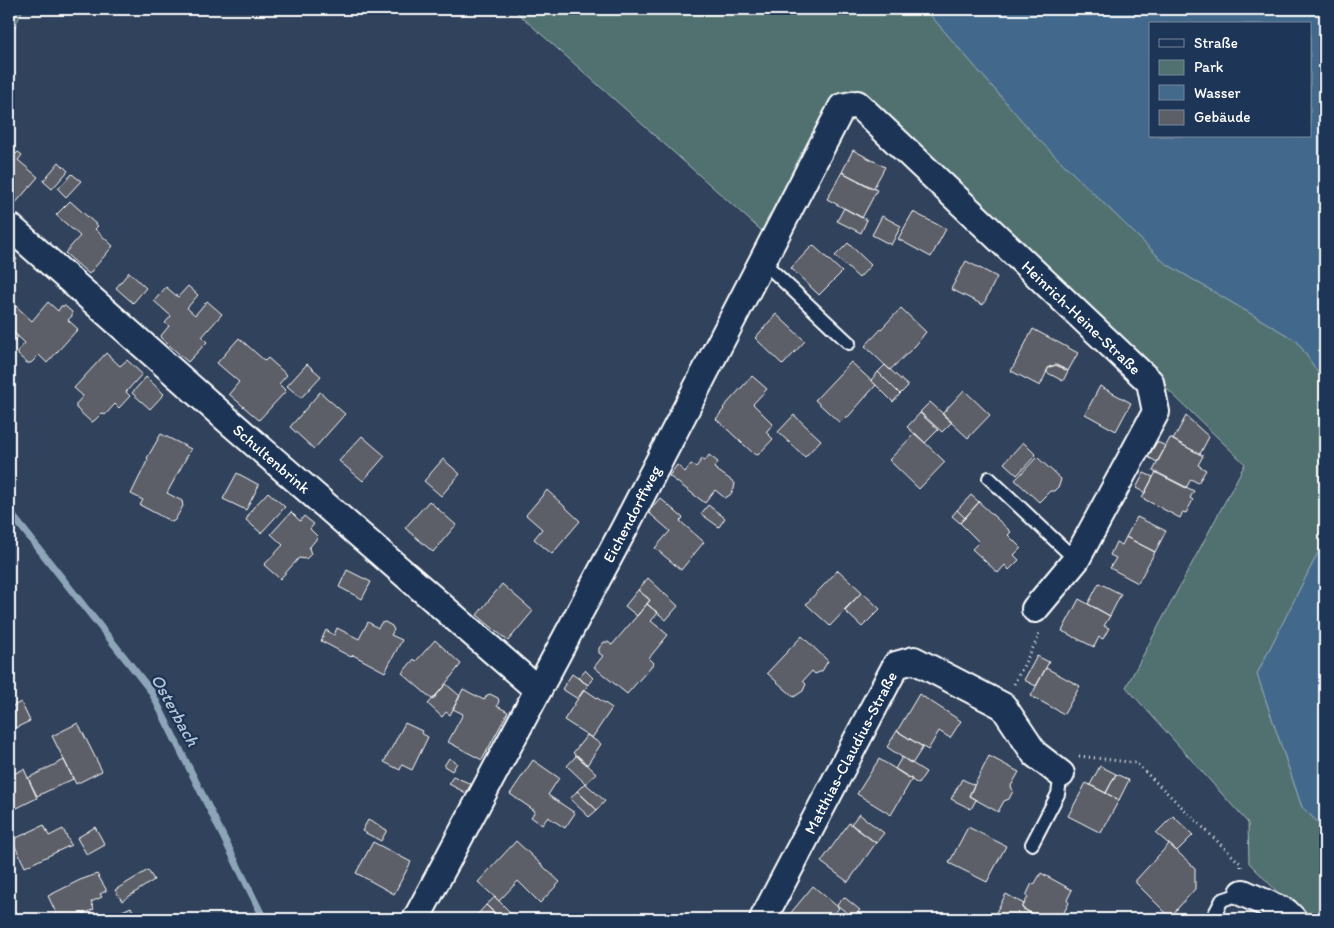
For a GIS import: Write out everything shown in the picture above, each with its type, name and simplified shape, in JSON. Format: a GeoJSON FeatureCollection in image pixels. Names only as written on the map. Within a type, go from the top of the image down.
{"type":"FeatureCollection","features":[{"type":"Feature","properties":{"kind":"street","name":"Heinrich-Heine-Straße"},"geometry":{"type":"LineString","coordinates":[[842,107],[857,104],[1150,382],[1156,412],[1076,560],[1034,609]]}},
{"type":"Feature","properties":{"kind":"street","name":"Eichendorffweg"},"geometry":{"type":"LineString","coordinates":[[416,919],[620,535],[842,107]]}},
{"type":"Feature","properties":{"kind":"street","name":"Schultenbrink"},"geometry":{"type":"LineString","coordinates":[[9,226],[231,423],[538,690]]}},
{"type":"Feature","properties":{"kind":"street","name":"Matthias-Claudius-Straße"},"geometry":{"type":"LineString","coordinates":[[763,919],[896,665],[914,660],[1003,706],[1036,754],[1069,765]]}},
{"type":"Feature","properties":{"kind":"street"},"geometry":{"type":"LineString","coordinates":[[1243,893],[1286,912],[1293,919]]}},
{"type":"Feature","properties":{"kind":"lane"},"geometry":{"type":"LineString","coordinates":[[762,261],[849,343]]}},
{"type":"Feature","properties":{"kind":"lane"},"geometry":{"type":"LineString","coordinates":[[989,478],[1076,560]]}},
{"type":"Feature","properties":{"kind":"lane"},"geometry":{"type":"LineString","coordinates":[[1032,844],[1058,794],[1069,765]]}},
{"type":"Feature","properties":{"kind":"lane"},"geometry":{"type":"LineString","coordinates":[[1212,919],[1222,900],[1243,893]]}},
{"type":"Feature","properties":{"kind":"path"},"geometry":{"type":"LineString","coordinates":[[1003,706],[1039,636],[1034,609]]}},
{"type":"Feature","properties":{"kind":"path"},"geometry":{"type":"LineString","coordinates":[[1069,765],[1136,763],[1241,864],[1243,893]]}},
{"type":"Feature","properties":{"kind":"green space"},"geometry":{"type":"Polygon","coordinates":[[[9,9],[23,9],[9,40],[9,9]]]}},
{"type":"Feature","properties":{"kind":"green space"},"geometry":{"type":"Polygon","coordinates":[[[513,9],[723,9],[729,12],[731,9],[925,9],[1037,138],[1165,263],[1297,341],[1325,383],[1325,539],[1257,674],[1302,807],[1325,829],[1325,919],[1304,919],[1249,863],[1248,823],[1126,687],[1245,464],[863,96],[852,89],[841,96],[764,233],[513,9]]]}},
{"type":"Feature","properties":{"kind":"water"},"geometry":{"type":"Polygon","coordinates":[[[925,9],[1325,9],[1325,383],[1297,341],[1165,263],[1037,138],[925,9]]]}},
{"type":"Feature","properties":{"kind":"water"},"geometry":{"type":"Polygon","coordinates":[[[1325,539],[1325,829],[1302,807],[1257,674],[1325,539]]]}},
{"type":"Feature","properties":{"kind":"building"},"geometry":{"type":"Polygon","coordinates":[[[9,147],[16,154],[18,152],[22,155],[18,160],[38,177],[14,205],[9,200],[9,147]]]}},
{"type":"Feature","properties":{"kind":"building"},"geometry":{"type":"Polygon","coordinates":[[[853,150],[885,167],[873,189],[842,172],[853,150]]]}},
{"type":"Feature","properties":{"kind":"building"},"geometry":{"type":"Polygon","coordinates":[[[59,162],[68,171],[52,189],[43,181],[59,162]]]}},
{"type":"Feature","properties":{"kind":"building"},"geometry":{"type":"Polygon","coordinates":[[[842,172],[877,190],[862,218],[827,199],[842,172]]]}},
{"type":"Feature","properties":{"kind":"building"},"geometry":{"type":"Polygon","coordinates":[[[72,174],[81,181],[66,197],[58,189],[72,174]]]}},
{"type":"Feature","properties":{"kind":"building"},"geometry":{"type":"Polygon","coordinates":[[[70,201],[98,226],[95,229],[113,246],[89,274],[65,253],[80,236],[56,215],[70,201]]]}},
{"type":"Feature","properties":{"kind":"building"},"geometry":{"type":"Polygon","coordinates":[[[844,208],[867,220],[861,233],[837,221],[844,208]]]}},
{"type":"Feature","properties":{"kind":"building"},"geometry":{"type":"Polygon","coordinates":[[[913,212],[946,229],[931,257],[898,239],[913,212]]]}},
{"type":"Feature","properties":{"kind":"building"},"geometry":{"type":"Polygon","coordinates":[[[882,216],[901,226],[891,245],[872,235],[882,216]]]}},
{"type":"Feature","properties":{"kind":"building"},"geometry":{"type":"Polygon","coordinates":[[[848,243],[871,265],[859,278],[835,256],[848,243]]]}},
{"type":"Feature","properties":{"kind":"building"},"geometry":{"type":"Polygon","coordinates":[[[813,245],[842,272],[819,295],[791,268],[813,245]]]}},
{"type":"Feature","properties":{"kind":"building"},"geometry":{"type":"Polygon","coordinates":[[[9,254],[17,259],[9,271],[9,254]]]}},
{"type":"Feature","properties":{"kind":"building"},"geometry":{"type":"Polygon","coordinates":[[[966,261],[997,277],[983,305],[951,289],[966,261]]]}},
{"type":"Feature","properties":{"kind":"building"},"geometry":{"type":"Polygon","coordinates":[[[129,272],[146,288],[133,303],[116,288],[129,272]]]}},
{"type":"Feature","properties":{"kind":"building"},"geometry":{"type":"Polygon","coordinates":[[[188,286],[198,295],[187,308],[195,315],[207,301],[222,314],[202,337],[207,342],[188,362],[160,337],[169,326],[165,323],[171,316],[154,301],[166,287],[178,297],[188,286]]]}},
{"type":"Feature","properties":{"kind":"building"},"geometry":{"type":"Polygon","coordinates":[[[48,302],[58,311],[61,306],[65,306],[72,312],[72,316],[68,320],[78,329],[47,363],[39,355],[31,363],[27,363],[18,355],[18,351],[25,343],[9,328],[9,314],[16,306],[32,321],[48,302]]]}},
{"type":"Feature","properties":{"kind":"building"},"geometry":{"type":"Polygon","coordinates":[[[901,308],[926,332],[915,346],[890,370],[865,346],[901,308]]]}},
{"type":"Feature","properties":{"kind":"building"},"geometry":{"type":"Polygon","coordinates":[[[776,314],[805,341],[783,365],[755,338],[776,314]]]}},
{"type":"Feature","properties":{"kind":"building"},"geometry":{"type":"Polygon","coordinates":[[[9,328],[18,337],[9,346],[9,328]]]}},
{"type":"Feature","properties":{"kind":"building"},"geometry":{"type":"Polygon","coordinates":[[[1033,329],[1078,353],[1068,371],[1056,365],[1049,367],[1040,386],[1011,371],[1033,329]]]}},
{"type":"Feature","properties":{"kind":"building"},"geometry":{"type":"Polygon","coordinates":[[[239,338],[265,361],[268,358],[287,375],[279,384],[286,391],[259,420],[229,394],[239,382],[217,363],[239,338]]]}},
{"type":"Feature","properties":{"kind":"building"},"geometry":{"type":"Polygon","coordinates":[[[106,353],[120,366],[127,360],[142,374],[126,392],[130,396],[119,408],[115,404],[105,415],[102,413],[91,422],[76,408],[76,404],[83,396],[74,388],[106,353]]]}},
{"type":"Feature","properties":{"kind":"building"},"geometry":{"type":"Polygon","coordinates":[[[851,362],[876,385],[848,417],[840,423],[815,400],[851,362]]]}},
{"type":"Feature","properties":{"kind":"building"},"geometry":{"type":"Polygon","coordinates":[[[307,364],[321,376],[301,398],[287,386],[307,364]]]}},
{"type":"Feature","properties":{"kind":"building"},"geometry":{"type":"Polygon","coordinates":[[[885,365],[908,386],[900,394],[878,372],[885,365]]]}},
{"type":"Feature","properties":{"kind":"building"},"geometry":{"type":"Polygon","coordinates":[[[1056,365],[1068,371],[1063,381],[1046,372],[1049,367],[1056,365]]]}},
{"type":"Feature","properties":{"kind":"building"},"geometry":{"type":"Polygon","coordinates":[[[878,372],[900,394],[893,402],[871,380],[878,372]]]}},
{"type":"Feature","properties":{"kind":"building"},"geometry":{"type":"Polygon","coordinates":[[[752,376],[767,389],[753,404],[773,424],[766,432],[773,439],[758,455],[754,454],[716,419],[723,408],[752,376]]]}},
{"type":"Feature","properties":{"kind":"building"},"geometry":{"type":"Polygon","coordinates":[[[146,377],[164,394],[150,409],[132,393],[146,377]]]}},
{"type":"Feature","properties":{"kind":"building"},"geometry":{"type":"Polygon","coordinates":[[[1100,386],[1131,403],[1116,431],[1085,414],[1100,386]]]}},
{"type":"Feature","properties":{"kind":"building"},"geometry":{"type":"Polygon","coordinates":[[[964,390],[990,415],[968,438],[942,414],[964,390]]]}},
{"type":"Feature","properties":{"kind":"building"},"geometry":{"type":"Polygon","coordinates":[[[320,392],[345,414],[314,449],[290,427],[320,392]]]}},
{"type":"Feature","properties":{"kind":"building"},"geometry":{"type":"Polygon","coordinates":[[[930,402],[952,422],[942,432],[920,412],[930,402]]]}},
{"type":"Feature","properties":{"kind":"building"},"geometry":{"type":"Polygon","coordinates":[[[920,413],[938,430],[925,443],[907,427],[920,413]]]}},
{"type":"Feature","properties":{"kind":"building"},"geometry":{"type":"Polygon","coordinates":[[[794,415],[821,440],[805,457],[778,432],[794,415]]]}},
{"type":"Feature","properties":{"kind":"building"},"geometry":{"type":"Polygon","coordinates":[[[1186,416],[1209,437],[1200,454],[1173,440],[1186,416]]]}},
{"type":"Feature","properties":{"kind":"building"},"geometry":{"type":"Polygon","coordinates":[[[915,433],[945,462],[919,489],[889,460],[915,433]]]}},
{"type":"Feature","properties":{"kind":"building"},"geometry":{"type":"Polygon","coordinates":[[[161,434],[191,449],[167,493],[182,501],[183,506],[172,522],[140,505],[143,500],[131,494],[147,458],[161,434]]]}},
{"type":"Feature","properties":{"kind":"building"},"geometry":{"type":"Polygon","coordinates":[[[362,436],[385,456],[363,481],[339,461],[362,436]]]}},
{"type":"Feature","properties":{"kind":"building"},"geometry":{"type":"Polygon","coordinates":[[[1170,438],[1203,456],[1198,465],[1206,470],[1198,483],[1191,479],[1186,488],[1153,471],[1170,438]]]}},
{"type":"Feature","properties":{"kind":"building"},"geometry":{"type":"Polygon","coordinates":[[[1023,442],[1036,455],[1017,475],[1004,463],[1023,442]]]}},
{"type":"Feature","properties":{"kind":"building"},"geometry":{"type":"Polygon","coordinates":[[[1157,442],[1166,446],[1157,462],[1148,457],[1157,442]]]}},
{"type":"Feature","properties":{"kind":"building"},"geometry":{"type":"Polygon","coordinates":[[[709,455],[718,462],[714,468],[735,483],[730,495],[725,498],[715,490],[705,503],[669,476],[677,465],[685,472],[691,464],[696,467],[702,459],[705,461],[709,455]]]}},
{"type":"Feature","properties":{"kind":"building"},"geometry":{"type":"Polygon","coordinates":[[[1037,457],[1061,479],[1059,486],[1054,491],[1050,491],[1039,502],[1015,480],[1037,457]]]}},
{"type":"Feature","properties":{"kind":"building"},"geometry":{"type":"Polygon","coordinates":[[[443,459],[460,474],[441,496],[424,481],[443,459]]]}},
{"type":"Feature","properties":{"kind":"building"},"geometry":{"type":"Polygon","coordinates":[[[1156,472],[1194,491],[1190,498],[1193,500],[1186,513],[1183,512],[1180,518],[1142,498],[1156,472]]]}},
{"type":"Feature","properties":{"kind":"building"},"geometry":{"type":"Polygon","coordinates":[[[237,473],[259,485],[246,510],[223,499],[237,473]]]}},
{"type":"Feature","properties":{"kind":"building"},"geometry":{"type":"Polygon","coordinates":[[[1144,473],[1153,477],[1145,493],[1136,488],[1144,473]]]}},
{"type":"Feature","properties":{"kind":"building"},"geometry":{"type":"Polygon","coordinates":[[[547,490],[580,521],[552,554],[534,539],[542,529],[526,515],[547,490]]]}},
{"type":"Feature","properties":{"kind":"building"},"geometry":{"type":"Polygon","coordinates":[[[268,492],[285,507],[261,533],[246,520],[252,509],[268,492]]]}},
{"type":"Feature","properties":{"kind":"building"},"geometry":{"type":"Polygon","coordinates":[[[971,495],[979,502],[965,518],[957,510],[971,495]]]}},
{"type":"Feature","properties":{"kind":"building"},"geometry":{"type":"Polygon","coordinates":[[[660,498],[683,518],[680,521],[704,542],[681,570],[655,548],[670,531],[648,512],[660,498]]]}},
{"type":"Feature","properties":{"kind":"building"},"geometry":{"type":"Polygon","coordinates":[[[429,501],[456,525],[433,552],[405,528],[429,501]]]}},
{"type":"Feature","properties":{"kind":"building"},"geometry":{"type":"Polygon","coordinates":[[[979,502],[1011,532],[1008,535],[1021,548],[1014,555],[1019,560],[1009,570],[1005,565],[998,573],[972,549],[979,542],[960,523],[979,502]]]}},
{"type":"Feature","properties":{"kind":"building"},"geometry":{"type":"Polygon","coordinates":[[[708,505],[725,518],[719,527],[701,514],[708,505]]]}},
{"type":"Feature","properties":{"kind":"building"},"geometry":{"type":"Polygon","coordinates":[[[957,510],[965,518],[960,523],[952,516],[957,510]]]}},
{"type":"Feature","properties":{"kind":"building"},"geometry":{"type":"Polygon","coordinates":[[[291,512],[300,521],[304,516],[314,524],[310,529],[318,537],[309,548],[311,554],[306,559],[299,558],[280,579],[264,565],[283,545],[271,534],[291,512]]]}},
{"type":"Feature","properties":{"kind":"building"},"geometry":{"type":"Polygon","coordinates":[[[1137,517],[1166,531],[1155,552],[1126,537],[1137,517]]]}},
{"type":"Feature","properties":{"kind":"building"},"geometry":{"type":"Polygon","coordinates":[[[1126,537],[1155,552],[1138,583],[1110,568],[1116,558],[1110,555],[1116,542],[1122,545],[1126,537]]]}},
{"type":"Feature","properties":{"kind":"building"},"geometry":{"type":"Polygon","coordinates":[[[347,570],[371,582],[362,599],[339,587],[347,570]]]}},
{"type":"Feature","properties":{"kind":"building"},"geometry":{"type":"Polygon","coordinates":[[[838,570],[862,592],[830,626],[806,604],[838,570]]]}},
{"type":"Feature","properties":{"kind":"building"},"geometry":{"type":"Polygon","coordinates":[[[648,578],[678,606],[666,620],[647,604],[650,600],[638,590],[648,578]]]}},
{"type":"Feature","properties":{"kind":"building"},"geometry":{"type":"Polygon","coordinates":[[[1099,583],[1121,594],[1110,616],[1088,604],[1099,583]]]}},
{"type":"Feature","properties":{"kind":"building"},"geometry":{"type":"Polygon","coordinates":[[[502,584],[533,611],[508,641],[477,615],[502,584]]]}},
{"type":"Feature","properties":{"kind":"building"},"geometry":{"type":"Polygon","coordinates":[[[638,590],[650,600],[637,616],[625,606],[638,590]]]}},
{"type":"Feature","properties":{"kind":"building"},"geometry":{"type":"Polygon","coordinates":[[[862,592],[880,609],[862,627],[844,610],[862,592]]]}},
{"type":"Feature","properties":{"kind":"building"},"geometry":{"type":"Polygon","coordinates":[[[1079,599],[1110,616],[1104,626],[1109,628],[1103,639],[1099,637],[1094,647],[1062,631],[1079,599]]]}},
{"type":"Feature","properties":{"kind":"building"},"geometry":{"type":"Polygon","coordinates":[[[647,604],[658,613],[651,621],[668,635],[649,658],[654,663],[627,694],[594,667],[603,656],[599,653],[599,648],[604,642],[612,645],[647,604]]]}},
{"type":"Feature","properties":{"kind":"building"},"geometry":{"type":"Polygon","coordinates":[[[368,622],[378,628],[381,623],[385,622],[392,626],[394,630],[391,635],[402,640],[385,672],[321,641],[326,630],[334,635],[337,628],[359,639],[368,622]]]}},
{"type":"Feature","properties":{"kind":"building"},"geometry":{"type":"Polygon","coordinates":[[[802,636],[828,661],[822,671],[815,674],[812,671],[803,681],[806,684],[803,691],[794,697],[767,673],[802,636]]]}},
{"type":"Feature","properties":{"kind":"building"},"geometry":{"type":"Polygon","coordinates":[[[435,640],[461,664],[433,700],[402,673],[435,640]]]}},
{"type":"Feature","properties":{"kind":"building"},"geometry":{"type":"Polygon","coordinates":[[[1037,656],[1049,662],[1036,686],[1024,680],[1037,656]]]}},
{"type":"Feature","properties":{"kind":"building"},"geometry":{"type":"Polygon","coordinates":[[[1046,668],[1080,686],[1064,714],[1031,696],[1046,668]]]}},
{"type":"Feature","properties":{"kind":"building"},"geometry":{"type":"Polygon","coordinates":[[[585,670],[593,678],[588,685],[578,678],[585,670]]]}},
{"type":"Feature","properties":{"kind":"building"},"geometry":{"type":"Polygon","coordinates":[[[572,674],[588,685],[578,699],[562,689],[572,674]]]}},
{"type":"Feature","properties":{"kind":"building"},"geometry":{"type":"Polygon","coordinates":[[[446,684],[460,696],[450,715],[446,712],[442,717],[428,704],[446,684]]]}},
{"type":"Feature","properties":{"kind":"building"},"geometry":{"type":"Polygon","coordinates":[[[463,689],[484,700],[490,694],[498,698],[497,706],[508,712],[482,760],[448,742],[463,714],[453,709],[463,689]]]}},
{"type":"Feature","properties":{"kind":"building"},"geometry":{"type":"Polygon","coordinates":[[[584,689],[612,708],[592,738],[564,720],[584,689]]]}},
{"type":"Feature","properties":{"kind":"building"},"geometry":{"type":"Polygon","coordinates":[[[919,694],[961,721],[950,738],[939,731],[928,750],[897,731],[919,694]]]}},
{"type":"Feature","properties":{"kind":"building"},"geometry":{"type":"Polygon","coordinates":[[[21,702],[30,721],[9,731],[9,708],[21,702]]]}},
{"type":"Feature","properties":{"kind":"building"},"geometry":{"type":"Polygon","coordinates":[[[78,723],[102,771],[76,784],[52,736],[78,723]]]}},
{"type":"Feature","properties":{"kind":"building"},"geometry":{"type":"Polygon","coordinates":[[[405,723],[422,731],[421,733],[428,737],[412,770],[402,765],[400,770],[384,762],[405,723]]]}},
{"type":"Feature","properties":{"kind":"building"},"geometry":{"type":"Polygon","coordinates":[[[897,731],[923,747],[912,764],[887,747],[897,731]]]}},
{"type":"Feature","properties":{"kind":"building"},"geometry":{"type":"Polygon","coordinates":[[[587,735],[601,744],[587,765],[573,753],[587,735]]]}},
{"type":"Feature","properties":{"kind":"building"},"geometry":{"type":"Polygon","coordinates":[[[577,755],[596,773],[586,784],[567,766],[577,755]]]}},
{"type":"Feature","properties":{"kind":"building"},"geometry":{"type":"Polygon","coordinates":[[[989,756],[1019,772],[1011,786],[1013,791],[1009,799],[1004,801],[998,812],[969,796],[989,756]]]}},
{"type":"Feature","properties":{"kind":"building"},"geometry":{"type":"Polygon","coordinates":[[[902,757],[926,772],[918,784],[895,769],[902,757]]]}},
{"type":"Feature","properties":{"kind":"building"},"geometry":{"type":"Polygon","coordinates":[[[449,758],[457,763],[452,771],[444,766],[449,758]]]}},
{"type":"Feature","properties":{"kind":"building"},"geometry":{"type":"Polygon","coordinates":[[[879,759],[912,779],[891,815],[857,794],[879,759]]]}},
{"type":"Feature","properties":{"kind":"building"},"geometry":{"type":"Polygon","coordinates":[[[64,760],[73,779],[37,796],[28,778],[64,760]]]}},
{"type":"Feature","properties":{"kind":"building"},"geometry":{"type":"Polygon","coordinates":[[[533,760],[559,778],[548,795],[575,813],[565,828],[548,817],[542,825],[531,817],[535,811],[510,794],[533,760]]]}},
{"type":"Feature","properties":{"kind":"building"},"geometry":{"type":"Polygon","coordinates":[[[1100,766],[1116,774],[1106,793],[1090,785],[1100,766]]]}},
{"type":"Feature","properties":{"kind":"building"},"geometry":{"type":"Polygon","coordinates":[[[24,769],[37,798],[9,812],[9,776],[24,769]]]}},
{"type":"Feature","properties":{"kind":"building"},"geometry":{"type":"Polygon","coordinates":[[[1116,774],[1129,780],[1119,800],[1106,793],[1116,774]]]}},
{"type":"Feature","properties":{"kind":"building"},"geometry":{"type":"Polygon","coordinates":[[[453,776],[471,784],[466,793],[449,784],[453,776]]]}},
{"type":"Feature","properties":{"kind":"building"},"geometry":{"type":"Polygon","coordinates":[[[962,779],[974,785],[969,796],[976,800],[971,809],[951,799],[962,779]]]}},
{"type":"Feature","properties":{"kind":"building"},"geometry":{"type":"Polygon","coordinates":[[[585,783],[605,801],[597,810],[577,791],[585,783]]]}},
{"type":"Feature","properties":{"kind":"building"},"geometry":{"type":"Polygon","coordinates":[[[1086,783],[1119,800],[1101,833],[1068,816],[1086,783]]]}},
{"type":"Feature","properties":{"kind":"building"},"geometry":{"type":"Polygon","coordinates":[[[577,791],[597,810],[589,817],[570,799],[577,791]]]}},
{"type":"Feature","properties":{"kind":"building"},"geometry":{"type":"Polygon","coordinates":[[[859,814],[884,833],[876,843],[851,824],[859,814]]]}},
{"type":"Feature","properties":{"kind":"building"},"geometry":{"type":"Polygon","coordinates":[[[1173,816],[1193,835],[1177,851],[1156,833],[1173,816]]]}},
{"type":"Feature","properties":{"kind":"building"},"geometry":{"type":"Polygon","coordinates":[[[368,820],[387,830],[381,841],[362,831],[368,820]]]}},
{"type":"Feature","properties":{"kind":"building"},"geometry":{"type":"Polygon","coordinates":[[[849,823],[876,843],[848,882],[821,862],[849,823]]]}},
{"type":"Feature","properties":{"kind":"building"},"geometry":{"type":"Polygon","coordinates":[[[44,825],[49,836],[63,829],[71,845],[25,867],[12,840],[44,825]]]}},
{"type":"Feature","properties":{"kind":"building"},"geometry":{"type":"Polygon","coordinates":[[[95,827],[105,845],[87,855],[77,838],[95,827]]]}},
{"type":"Feature","properties":{"kind":"building"},"geometry":{"type":"Polygon","coordinates":[[[968,827],[1006,846],[987,882],[949,863],[968,827]]]}},
{"type":"Feature","properties":{"kind":"building"},"geometry":{"type":"Polygon","coordinates":[[[516,841],[560,882],[540,903],[518,881],[499,901],[478,882],[516,841]]]}},
{"type":"Feature","properties":{"kind":"building"},"geometry":{"type":"Polygon","coordinates":[[[373,842],[411,862],[394,894],[356,873],[373,842]]]}},
{"type":"Feature","properties":{"kind":"building"},"geometry":{"type":"Polygon","coordinates":[[[1169,844],[1195,868],[1195,889],[1170,917],[1136,883],[1136,880],[1169,844]]]}},
{"type":"Feature","properties":{"kind":"building"},"geometry":{"type":"Polygon","coordinates":[[[148,870],[154,880],[122,901],[115,890],[148,870]]]}},
{"type":"Feature","properties":{"kind":"building"},"geometry":{"type":"Polygon","coordinates":[[[1041,873],[1072,890],[1067,900],[1069,903],[1063,914],[1060,914],[1057,919],[1043,919],[1022,908],[1032,883],[1034,885],[1041,873]]]}},
{"type":"Feature","properties":{"kind":"building"},"geometry":{"type":"Polygon","coordinates":[[[97,874],[106,891],[100,894],[102,897],[91,902],[94,909],[73,919],[59,919],[48,896],[97,874]]]}},
{"type":"Feature","properties":{"kind":"building"},"geometry":{"type":"Polygon","coordinates":[[[813,886],[839,908],[830,919],[794,919],[789,915],[813,886]]]}},
{"type":"Feature","properties":{"kind":"building"},"geometry":{"type":"Polygon","coordinates":[[[1006,894],[1024,904],[1022,908],[1030,913],[1027,919],[1004,919],[995,914],[1006,894]]]}},
{"type":"Feature","properties":{"kind":"building"},"geometry":{"type":"Polygon","coordinates":[[[495,897],[516,918],[501,919],[486,905],[495,897]]]}},
{"type":"Feature","properties":{"kind":"building"},"geometry":{"type":"Polygon","coordinates":[[[844,897],[860,910],[853,918],[837,905],[844,897]]]}},
{"type":"Feature","properties":{"kind":"building"},"geometry":{"type":"Polygon","coordinates":[[[486,905],[501,919],[480,919],[476,916],[486,905]]]}},
{"type":"Feature","properties":{"kind":"building"},"geometry":{"type":"Polygon","coordinates":[[[131,907],[137,919],[105,919],[131,907]]]}},
{"type":"Feature","properties":{"kind":"waterway"},"geometry":{"type":"LineString","coordinates":[[9,17],[13,9]]}},
{"type":"Feature","properties":{"kind":"waterway","name":"Osterbach"},"geometry":{"type":"LineString","coordinates":[[9,511],[151,691],[264,919]]}}]}
